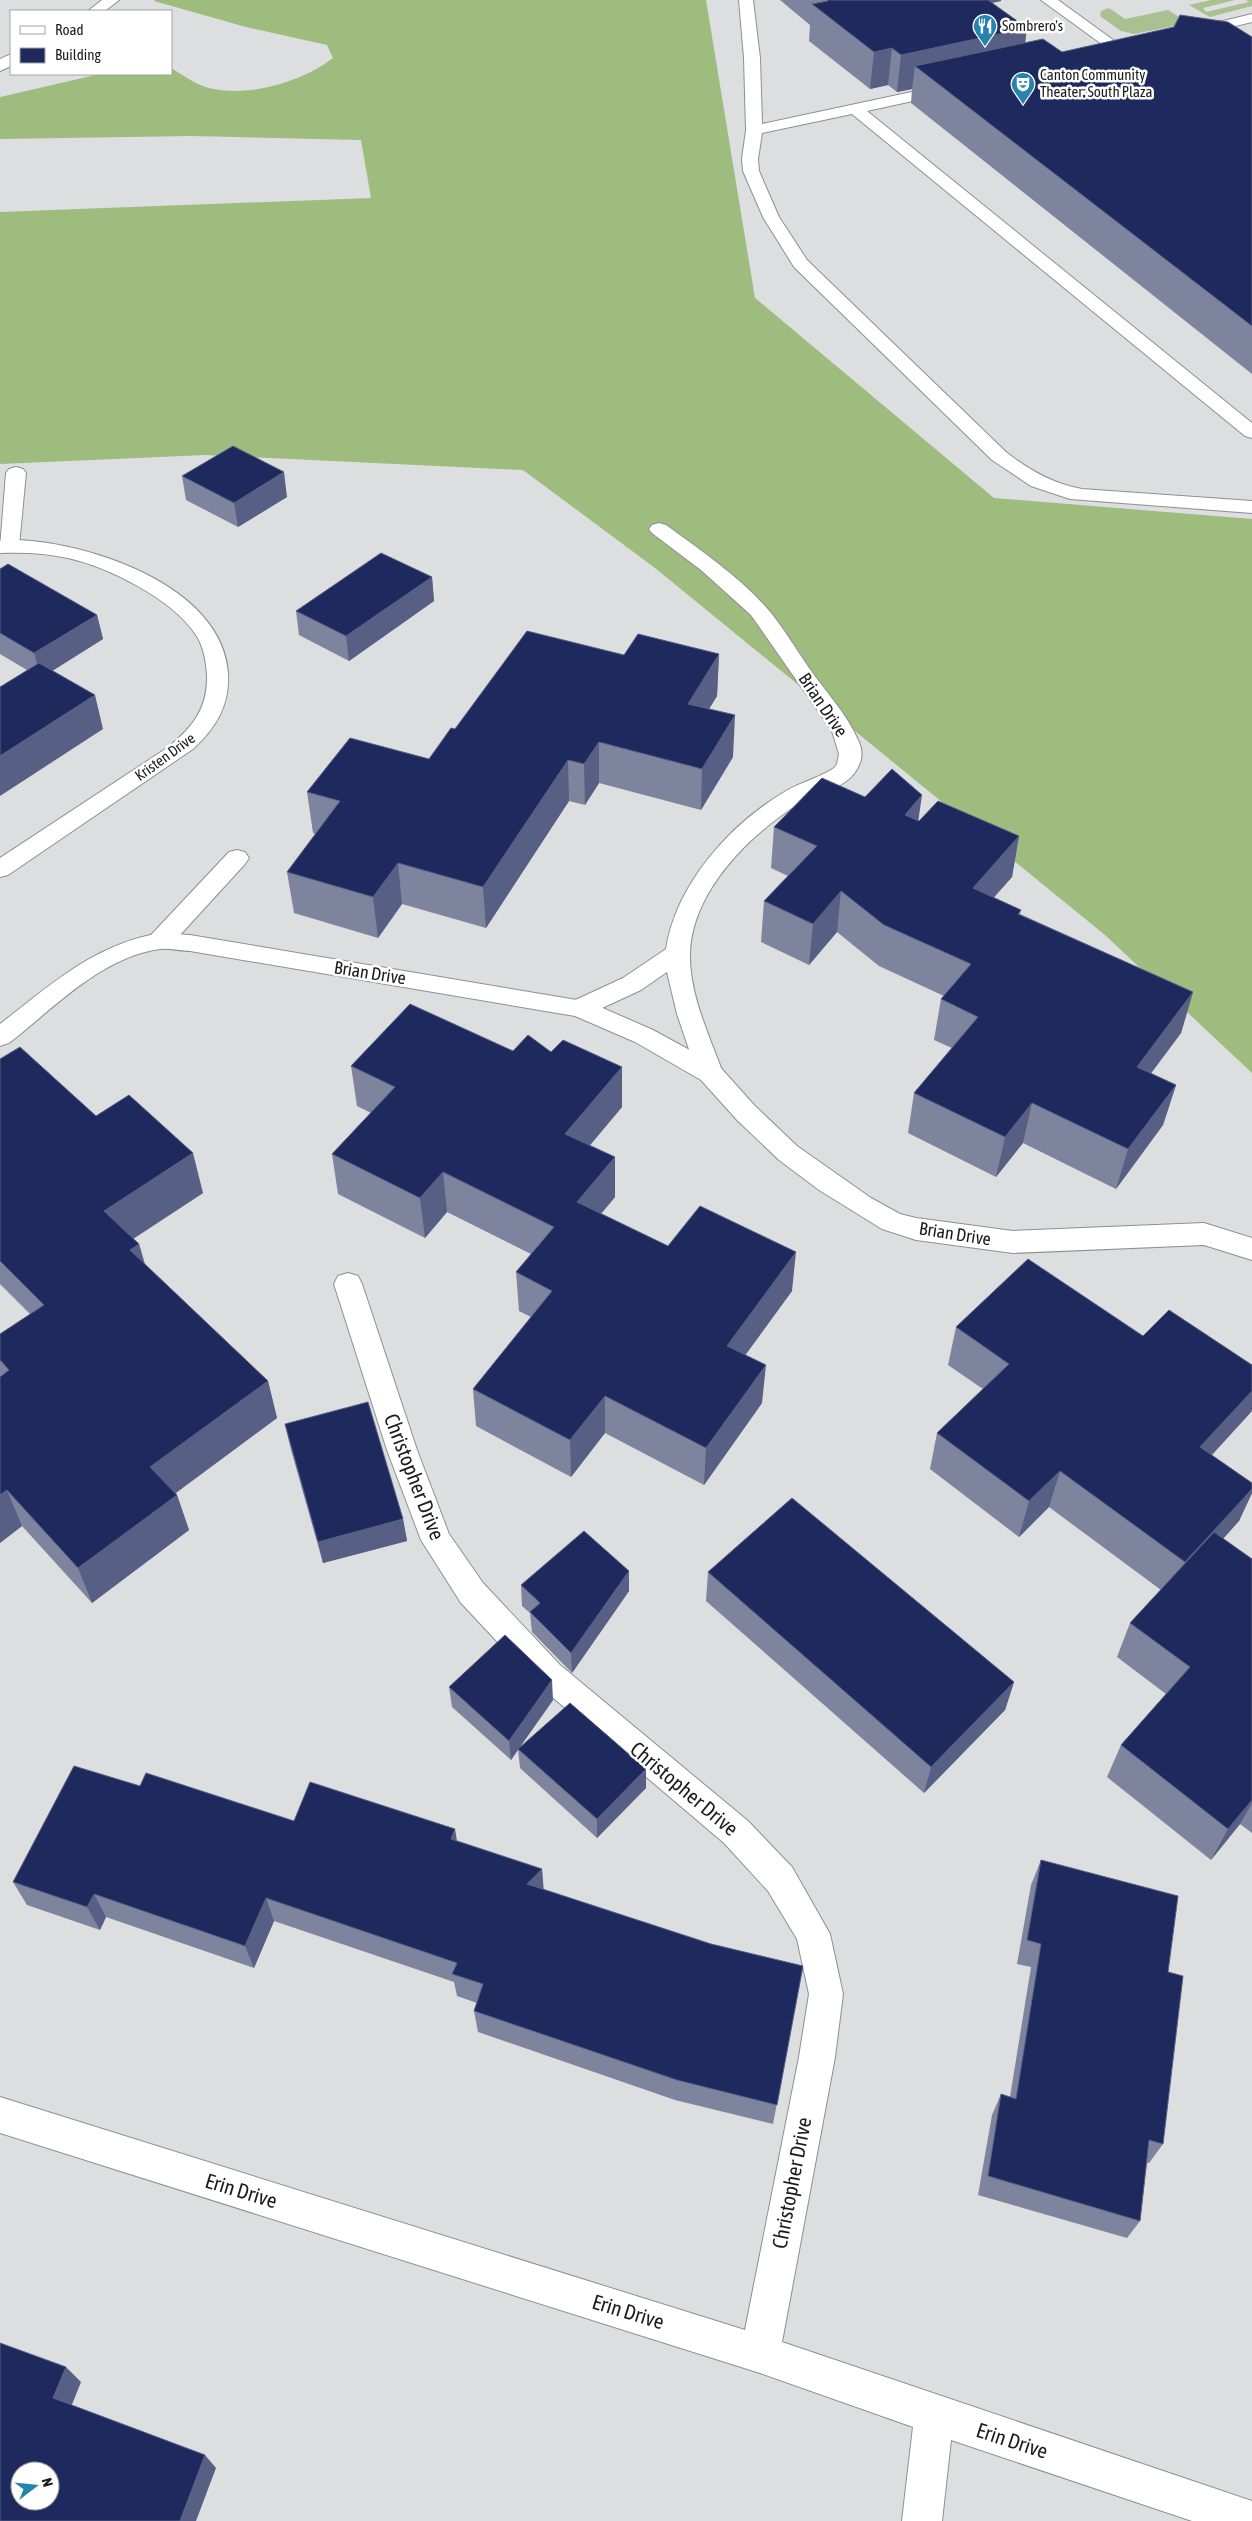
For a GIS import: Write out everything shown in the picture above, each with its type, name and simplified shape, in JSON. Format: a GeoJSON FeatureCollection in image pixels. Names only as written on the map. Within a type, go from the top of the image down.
{"type":"FeatureCollection","features":[{"type":"Feature","properties":{"kind":"street"},"geometry":{"type":"LineString","coordinates":[[97,10],[112,0]]}},
{"type":"Feature","properties":{"kind":"street"},"geometry":{"type":"LineString","coordinates":[[746,0],[752,58],[754,130],[750,159],[751,171],[771,216],[800,262],[992,450],[1026,477],[1060,491],[1082,495],[1252,507]]}},
{"type":"Feature","properties":{"kind":"street"},"geometry":{"type":"LineString","coordinates":[[1048,0],[1119,50]]}},
{"type":"Feature","properties":{"kind":"street"},"geometry":{"type":"LineString","coordinates":[[1182,35],[1252,18]]}},
{"type":"Feature","properties":{"kind":"street"},"geometry":{"type":"LineString","coordinates":[[1200,31],[1213,40]]}},
{"type":"Feature","properties":{"kind":"street"},"geometry":{"type":"LineString","coordinates":[[1100,54],[1137,45]]}},
{"type":"Feature","properties":{"kind":"street"},"geometry":{"type":"LineString","coordinates":[[754,130],[968,85]]}},
{"type":"Feature","properties":{"kind":"street"},"geometry":{"type":"LineString","coordinates":[[856,110],[1252,432]]}},
{"type":"Feature","properties":{"kind":"street"},"geometry":{"type":"LineString","coordinates":[[4,546],[16,473]]}},
{"type":"Feature","properties":{"kind":"street","name":"Brian Drive"},"geometry":{"type":"LineString","coordinates":[[659,529],[715,572],[758,611],[842,730],[850,746],[850,760],[845,771],[776,808],[735,841],[703,883],[693,902],[683,927],[678,953],[686,1006],[710,1073]]}},
{"type":"Feature","properties":{"kind":"street","name":"Kristen Drive"},"geometry":{"type":"LineString","coordinates":[[0,869],[175,753],[199,734],[214,711],[219,684],[215,656],[204,631],[186,611],[163,594],[96,560],[72,553],[4,546]]}},
{"type":"Feature","properties":{"kind":"street"},"geometry":{"type":"LineString","coordinates":[[160,941],[237,858]]}},
{"type":"Feature","properties":{"kind":"street","name":"Brian Drive"},"geometry":{"type":"LineString","coordinates":[[0,1037],[97,963],[128,948],[160,941],[190,943],[580,1008],[644,1036],[710,1073],[746,1113],[788,1153],[828,1184],[892,1222],[916,1229],[1013,1242],[1204,1234],[1252,1249]]}},
{"type":"Feature","properties":{"kind":"street"},"geometry":{"type":"LineString","coordinates":[[580,1008],[632,984],[678,953]]}},
{"type":"Feature","properties":{"kind":"street","name":"Christopher Drive"},"geometry":{"type":"LineString","coordinates":[[348,1284],[402,1450],[436,1540],[472,1593],[549,1675],[736,1832],[780,1879],[813,1934],[826,1994],[817,2057],[760,2354]]}},
{"type":"Feature","properties":{"kind":"street","name":"Erin Drive"},"geometry":{"type":"LineString","coordinates":[[0,2115],[760,2354],[934,2415],[1252,2521]]}},
{"type":"Feature","properties":{"kind":"street"},"geometry":{"type":"LineString","coordinates":[[922,2521],[934,2415]]}},
{"type":"Feature","properties":{"kind":"green space"},"geometry":{"type":"Polygon","coordinates":[[[706,0],[755,298],[994,498],[1252,519],[1252,1073],[1105,935],[655,568],[523,470],[205,455],[0,464],[0,212],[371,198],[361,140],[191,136],[0,139],[0,97],[96,75],[172,75],[172,69],[204,87],[224,91],[240,91],[274,86],[290,81],[320,67],[333,58],[327,45],[246,27],[154,1],[706,0]]]}},
{"type":"Feature","properties":{"kind":"green space"},"geometry":{"type":"Polygon","coordinates":[[[1211,0],[1235,0],[1203,8],[1206,12],[1249,2],[1246,0],[1252,0],[1252,6],[1210,17],[1189,5],[1211,0]]]}},
{"type":"Feature","properties":{"kind":"green space"},"geometry":{"type":"Polygon","coordinates":[[[1109,8],[1125,19],[1168,10],[1189,23],[1134,34],[1121,31],[1100,16],[1101,11],[1109,8]]]}},
{"type":"Feature","properties":{"kind":"building"},"geometry":{"type":"Polygon","coordinates":[[[827,0],[988,0],[1027,28],[901,55],[892,48],[874,52],[812,4],[827,0]]]}},
{"type":"Feature","properties":{"kind":"building"},"geometry":{"type":"Polygon","coordinates":[[[1180,15],[1228,22],[1252,37],[1252,326],[915,66],[1043,39],[1062,52],[1174,27],[1180,15]]]}},
{"type":"Feature","properties":{"kind":"building"},"geometry":{"type":"Polygon","coordinates":[[[233,446],[284,472],[234,503],[182,476],[233,446]]]}},
{"type":"Feature","properties":{"kind":"building"},"geometry":{"type":"Polygon","coordinates":[[[381,553],[432,577],[346,636],[296,611],[381,553]]]}},
{"type":"Feature","properties":{"kind":"building"},"geometry":{"type":"Polygon","coordinates":[[[8,564],[97,615],[34,653],[0,633],[0,569],[8,564]]]}},
{"type":"Feature","properties":{"kind":"building"},"geometry":{"type":"Polygon","coordinates":[[[527,631],[624,655],[638,634],[719,654],[688,704],[735,715],[702,769],[599,742],[584,764],[568,760],[483,887],[398,863],[373,897],[287,872],[340,801],[307,792],[350,738],[429,759],[451,728],[455,729],[527,631]]]}},
{"type":"Feature","properties":{"kind":"building"},"geometry":{"type":"Polygon","coordinates":[[[39,663],[95,695],[0,756],[0,687],[39,663]]]}},
{"type":"Feature","properties":{"kind":"building"},"geometry":{"type":"Polygon","coordinates":[[[892,769],[922,795],[905,815],[919,821],[938,801],[1019,836],[973,888],[1021,910],[1018,914],[1193,992],[1137,1067],[1176,1085],[1128,1149],[1032,1103],[1005,1137],[914,1093],[978,1017],[941,999],[971,964],[884,925],[841,891],[813,924],[764,901],[817,846],[774,827],[822,778],[865,797],[892,769]]]}},
{"type":"Feature","properties":{"kind":"building"},"geometry":{"type":"Polygon","coordinates":[[[410,1004],[513,1051],[528,1035],[551,1052],[563,1040],[622,1067],[565,1134],[615,1157],[577,1202],[668,1246],[700,1206],[796,1252],[727,1346],[766,1365],[706,1448],[605,1396],[570,1440],[473,1389],[552,1291],[516,1272],[554,1227],[443,1172],[420,1198],[332,1154],[395,1087],[351,1066],[410,1004]]]}},
{"type":"Feature","properties":{"kind":"building"},"geometry":{"type":"Polygon","coordinates":[[[20,1047],[96,1116],[129,1095],[193,1153],[104,1211],[139,1244],[130,1250],[268,1381],[150,1467],[177,1495],[78,1568],[7,1490],[0,1495],[0,1377],[9,1370],[0,1360],[0,1334],[44,1305],[0,1261],[0,1059],[20,1047]]]}},
{"type":"Feature","properties":{"kind":"building"},"geometry":{"type":"Polygon","coordinates":[[[1028,1259],[1143,1336],[1169,1310],[1252,1365],[1252,1391],[1200,1447],[1252,1483],[1252,1489],[1185,1562],[1060,1471],[1029,1501],[937,1433],[1009,1364],[956,1327],[1028,1259]]]}},
{"type":"Feature","properties":{"kind":"building"},"geometry":{"type":"Polygon","coordinates":[[[368,1402],[403,1519],[318,1542],[285,1424],[368,1402]]]}},
{"type":"Feature","properties":{"kind":"building"},"geometry":{"type":"Polygon","coordinates":[[[792,1498],[1014,1682],[931,1767],[708,1572],[792,1498]]]}},
{"type":"Feature","properties":{"kind":"building"},"geometry":{"type":"Polygon","coordinates":[[[584,1531],[629,1571],[571,1653],[530,1612],[540,1603],[521,1585],[584,1531]]]}},
{"type":"Feature","properties":{"kind":"building"},"geometry":{"type":"Polygon","coordinates":[[[1214,1532],[1252,1559],[1252,1800],[1228,1829],[1121,1745],[1190,1667],[1130,1623],[1214,1532]]]}},
{"type":"Feature","properties":{"kind":"building"},"geometry":{"type":"Polygon","coordinates":[[[505,1635],[552,1680],[509,1741],[449,1687],[505,1635]]]}},
{"type":"Feature","properties":{"kind":"building"},"geometry":{"type":"Polygon","coordinates":[[[570,1703],[646,1769],[597,1819],[518,1749],[570,1703]]]}},
{"type":"Feature","properties":{"kind":"building"},"geometry":{"type":"Polygon","coordinates":[[[74,1766],[140,1786],[146,1773],[294,1821],[310,1782],[455,1829],[451,1839],[542,1869],[527,1884],[711,1944],[803,1966],[777,2105],[677,2080],[474,2011],[483,1984],[452,1974],[457,1963],[266,1898],[245,1946],[94,1894],[87,1907],[13,1882],[74,1766]]]}},
{"type":"Feature","properties":{"kind":"building"},"geometry":{"type":"Polygon","coordinates":[[[1041,1860],[1178,1896],[1168,1972],[1183,1976],[1163,2144],[1149,2140],[1140,2221],[988,2176],[1001,2094],[1016,2099],[1041,1944],[1027,1940],[1041,1860]]]}},
{"type":"Feature","properties":{"kind":"building"},"geometry":{"type":"Polygon","coordinates":[[[0,2343],[66,2367],[53,2398],[205,2455],[180,2521],[0,2521],[0,2343]]]}},
{"type":"Feature","properties":{"kind":"place","name":"Sombrero's"},"geometry":{"type":"Point","coordinates":[985,47]}},
{"type":"Feature","properties":{"kind":"place","name":"Canton Community Theater: South Plaza"},"geometry":{"type":"Point","coordinates":[1023,105]}}]}
